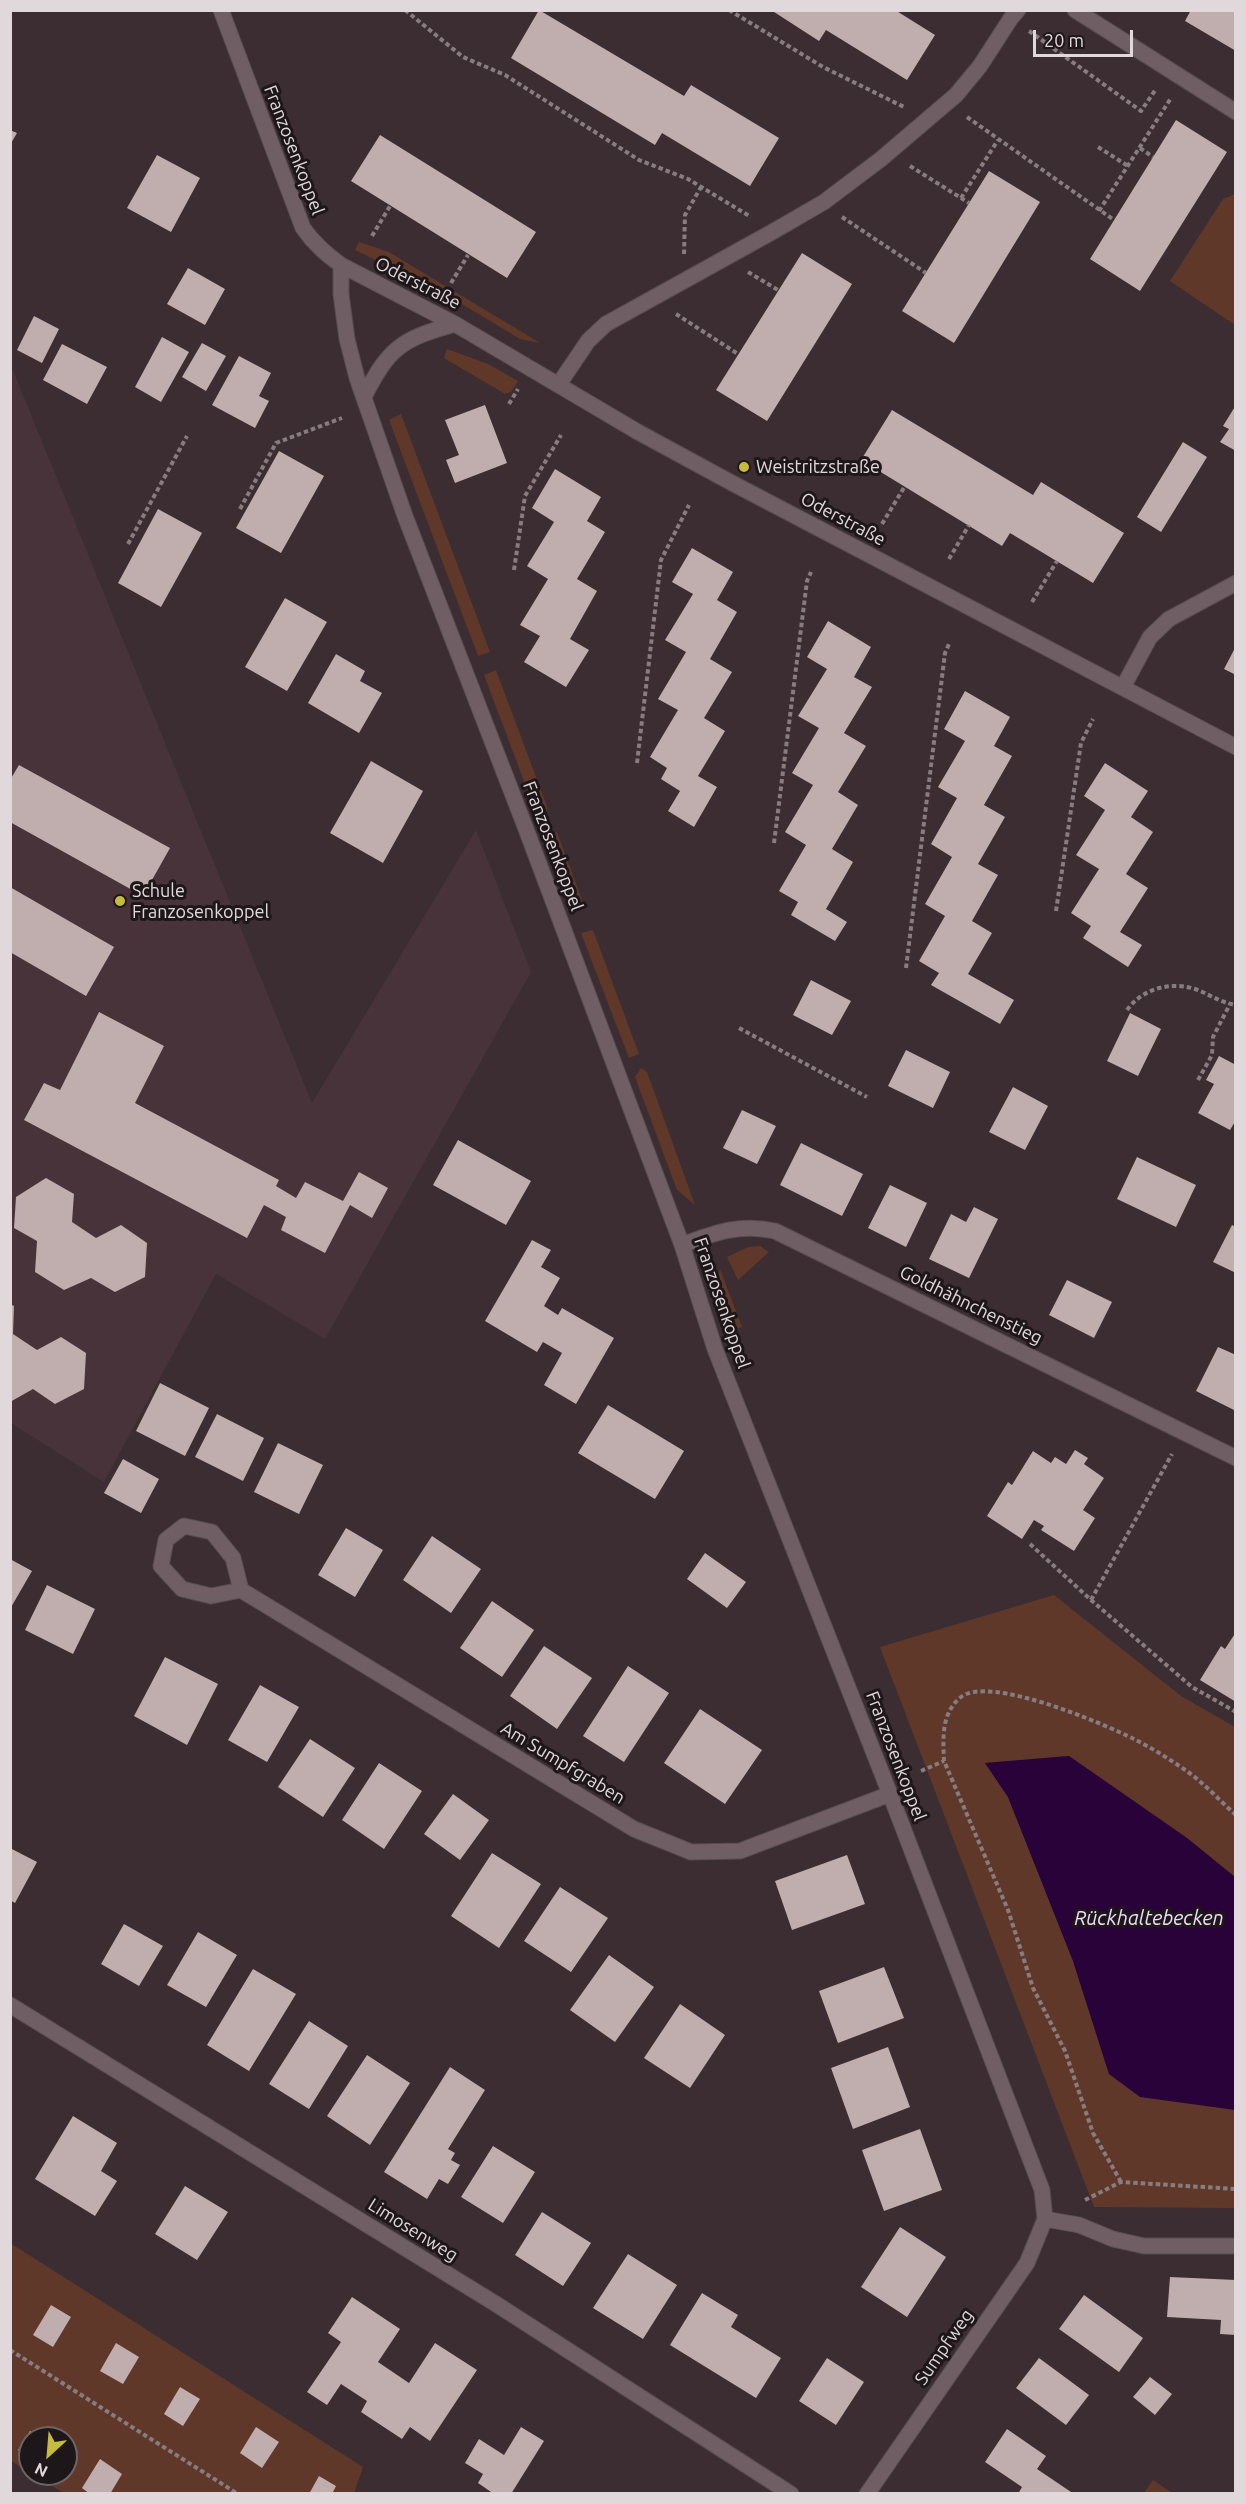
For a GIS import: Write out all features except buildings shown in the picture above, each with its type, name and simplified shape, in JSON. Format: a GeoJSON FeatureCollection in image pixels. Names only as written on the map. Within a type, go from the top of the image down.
{"type":"FeatureCollection","features":[{"type":"Feature","properties":{"kind":"street","name":"Franzosenkoppel"},"geometry":{"type":"LineString","coordinates":[[221,10],[303,228],[313,243],[341,265],[341,294],[347,339],[364,397],[409,527],[526,829],[682,1245],[715,1348],[1035,2170],[1042,2190],[1045,2219]]}},
{"type":"Feature","properties":{"kind":"street"},"geometry":{"type":"LineString","coordinates":[[559,384],[588,341],[606,324],[824,202],[916,130],[956,95],[980,66],[1018,10]]}},
{"type":"Feature","properties":{"kind":"street"},"geometry":{"type":"LineString","coordinates":[[1076,10],[1236,112]]}},
{"type":"Feature","properties":{"kind":"street","name":"Oderstraße"},"geometry":{"type":"LineString","coordinates":[[341,265],[455,324],[638,432],[1236,747]]}},
{"type":"Feature","properties":{"kind":"street"},"geometry":{"type":"LineString","coordinates":[[364,397],[377,371],[386,359],[403,344],[415,336],[455,324]]}},
{"type":"Feature","properties":{"kind":"street"},"geometry":{"type":"LineString","coordinates":[[1123,687],[1150,637],[1168,619],[1236,583]]}},
{"type":"Feature","properties":{"kind":"street","name":"Goldhähnchenstieg"},"geometry":{"type":"LineString","coordinates":[[682,1245],[713,1234],[754,1226],[775,1231],[1236,1458]]}},
{"type":"Feature","properties":{"kind":"street"},"geometry":{"type":"LineString","coordinates":[[184,1526],[212,1532],[233,1558],[241,1590],[211,1596],[182,1589],[161,1566],[166,1540],[184,1526]]}},
{"type":"Feature","properties":{"kind":"street","name":"Am Sumpfgraben"},"geometry":{"type":"LineString","coordinates":[[241,1590],[634,1829],[691,1852],[740,1851],[890,1794]]}},
{"type":"Feature","properties":{"kind":"street","name":"Limosenweg"},"geometry":{"type":"LineString","coordinates":[[10,2005],[496,2304],[791,2493]]}},
{"type":"Feature","properties":{"kind":"street"},"geometry":{"type":"LineString","coordinates":[[1045,2219],[1079,2225],[1113,2239],[1144,2246],[1236,2246]]}},
{"type":"Feature","properties":{"kind":"street","name":"Sumpfweg"},"geometry":{"type":"LineString","coordinates":[[867,2493],[1028,2263],[1045,2219]]}},
{"type":"Feature","properties":{"kind":"path"},"geometry":{"type":"LineString","coordinates":[[405,10],[463,57],[505,75],[639,159],[701,187],[756,221]]}},
{"type":"Feature","properties":{"kind":"path"},"geometry":{"type":"LineString","coordinates":[[729,10],[823,67],[899,103],[909,112]]}},
{"type":"Feature","properties":{"kind":"path"},"geometry":{"type":"LineString","coordinates":[[1026,29],[1141,111],[1158,86]]}},
{"type":"Feature","properties":{"kind":"path"},"geometry":{"type":"LineString","coordinates":[[1099,211],[1173,95]]}},
{"type":"Feature","properties":{"kind":"path"},"geometry":{"type":"LineString","coordinates":[[961,114],[1114,220]]}},
{"type":"Feature","properties":{"kind":"path"},"geometry":{"type":"LineString","coordinates":[[961,198],[998,140]]}},
{"type":"Feature","properties":{"kind":"path"},"geometry":{"type":"LineString","coordinates":[[1098,147],[1128,166]]}},
{"type":"Feature","properties":{"kind":"path"},"geometry":{"type":"LineString","coordinates":[[1140,148],[1153,157]]}},
{"type":"Feature","properties":{"kind":"path"},"geometry":{"type":"LineString","coordinates":[[904,162],[969,202]]}},
{"type":"Feature","properties":{"kind":"path"},"geometry":{"type":"LineString","coordinates":[[684,259],[685,215],[701,187]]}},
{"type":"Feature","properties":{"kind":"path"},"geometry":{"type":"LineString","coordinates":[[372,236],[390,206]]}},
{"type":"Feature","properties":{"kind":"path"},"geometry":{"type":"LineString","coordinates":[[834,212],[926,273]]}},
{"type":"Feature","properties":{"kind":"path"},"geometry":{"type":"LineString","coordinates":[[451,283],[468,255]]}},
{"type":"Feature","properties":{"kind":"path"},"geometry":{"type":"LineString","coordinates":[[743,268],[778,290]]}},
{"type":"Feature","properties":{"kind":"path"},"geometry":{"type":"LineString","coordinates":[[668,308],[738,354]]}},
{"type":"Feature","properties":{"kind":"path"},"geometry":{"type":"LineString","coordinates":[[509,404],[522,383]]}},
{"type":"Feature","properties":{"kind":"path"},"geometry":{"type":"LineString","coordinates":[[240,509],[276,443],[342,418]]}},
{"type":"Feature","properties":{"kind":"path"},"geometry":{"type":"LineString","coordinates":[[514,570],[525,496],[561,435]]}},
{"type":"Feature","properties":{"kind":"path"},"geometry":{"type":"LineString","coordinates":[[128,544],[187,436]]}},
{"type":"Feature","properties":{"kind":"path"},"geometry":{"type":"LineString","coordinates":[[882,524],[905,486]]}},
{"type":"Feature","properties":{"kind":"path"},"geometry":{"type":"LineString","coordinates":[[637,763],[661,560],[690,505]]}},
{"type":"Feature","properties":{"kind":"path"},"geometry":{"type":"LineString","coordinates":[[949,559],[969,525]]}},
{"type":"Feature","properties":{"kind":"path"},"geometry":{"type":"LineString","coordinates":[[1032,602],[1057,561]]}},
{"type":"Feature","properties":{"kind":"path"},"geometry":{"type":"LineString","coordinates":[[774,843],[807,581],[811,572]]}},
{"type":"Feature","properties":{"kind":"path"},"geometry":{"type":"LineString","coordinates":[[906,968],[945,653],[949,644]]}},
{"type":"Feature","properties":{"kind":"path"},"geometry":{"type":"LineString","coordinates":[[1056,910],[1081,743],[1093,719]]}},
{"type":"Feature","properties":{"kind":"path"},"geometry":{"type":"LineString","coordinates":[[1127,1010],[1134,1000],[1145,992],[1162,986],[1192,988],[1236,1005]]}},
{"type":"Feature","properties":{"kind":"path"},"geometry":{"type":"LineString","coordinates":[[1198,1080],[1212,1055],[1213,1037],[1230,1004]]}},
{"type":"Feature","properties":{"kind":"path"},"geometry":{"type":"LineString","coordinates":[[739,1028],[867,1097]]}},
{"type":"Feature","properties":{"kind":"path"},"geometry":{"type":"LineString","coordinates":[[1091,1600],[1183,1433]]}},
{"type":"Feature","properties":{"kind":"path"},"geometry":{"type":"LineString","coordinates":[[1030,1544],[1192,1687],[1236,1712]]}},
{"type":"Feature","properties":{"kind":"path"},"geometry":{"type":"LineString","coordinates":[[1236,1815],[1190,1773],[1134,1739],[1059,1707],[995,1691],[977,1690],[962,1696],[952,1706],[946,1719],[942,1735],[944,1761],[1008,1910],[1033,1988],[1065,2051],[1093,2133],[1120,2182],[1236,2189]]}},
{"type":"Feature","properties":{"kind":"path"},"geometry":{"type":"LineString","coordinates":[[921,1771],[944,1761]]}},
{"type":"Feature","properties":{"kind":"path"},"geometry":{"type":"LineString","coordinates":[[10,2350],[238,2493]]}},
{"type":"Feature","properties":{"kind":"shaded area"},"geometry":{"type":"Polygon","coordinates":[[[1235,194],[1235,325],[1170,281],[1223,199],[1235,194]]]}},
{"type":"Feature","properties":{"kind":"shaded area"},"geometry":{"type":"Polygon","coordinates":[[[359,242],[389,252],[540,343],[520,339],[447,295],[355,250],[359,242]]]}},
{"type":"Feature","properties":{"kind":"shaded area"},"geometry":{"type":"Polygon","coordinates":[[[447,349],[488,364],[518,381],[511,392],[505,394],[444,358],[447,349]]]}},
{"type":"Feature","properties":{"kind":"shaded area","name":"Schule Franzosenkoppel"},"geometry":{"type":"Polygon","coordinates":[[[10,363],[312,1103],[476,830],[531,972],[325,1339],[216,1274],[104,1482],[11,1423],[10,363]]]}},
{"type":"Feature","properties":{"kind":"shaded area"},"geometry":{"type":"Polygon","coordinates":[[[401,414],[490,652],[478,656],[389,420],[401,414]]]}},
{"type":"Feature","properties":{"kind":"shaded area"},"geometry":{"type":"Polygon","coordinates":[[[496,670],[548,809],[536,813],[484,675],[496,670]]]}},
{"type":"Feature","properties":{"kind":"shaded area"},"geometry":{"type":"Polygon","coordinates":[[[557,832],[585,908],[573,913],[545,836],[557,832]]]}},
{"type":"Feature","properties":{"kind":"shaded area"},"geometry":{"type":"Polygon","coordinates":[[[593,930],[639,1054],[629,1058],[581,933],[593,930]]]}},
{"type":"Feature","properties":{"kind":"shaded area"},"geometry":{"type":"Polygon","coordinates":[[[641,1068],[647,1072],[695,1205],[677,1190],[635,1077],[641,1068]]]}},
{"type":"Feature","properties":{"kind":"shaded area"},"geometry":{"type":"Polygon","coordinates":[[[760,1246],[769,1252],[738,1280],[727,1257],[748,1247],[760,1246]]]}},
{"type":"Feature","properties":{"kind":"shaded area"},"geometry":{"type":"Polygon","coordinates":[[[720,1269],[742,1327],[731,1331],[721,1308],[718,1294],[720,1269]]]}},
{"type":"Feature","properties":{"kind":"shaded area"},"geometry":{"type":"Polygon","coordinates":[[[1054,1595],[1181,1696],[1235,1727],[1235,1877],[1187,1838],[1069,1756],[985,1763],[1008,1797],[1073,1961],[1109,2074],[1235,2110],[1235,2208],[1094,2207],[880,1647],[1054,1595]]]}},
{"type":"Feature","properties":{"kind":"shaded area"},"geometry":{"type":"Polygon","coordinates":[[[10,2243],[363,2467],[354,2493],[64,2493],[52,2486],[78,2486],[78,2426],[18,2426],[18,2465],[11,2461],[10,2243]]]}},
{"type":"Feature","properties":{"kind":"shaded area"},"geometry":{"type":"Polygon","coordinates":[[[1153,2480],[1172,2493],[1144,2493],[1153,2480]]]}},
{"type":"Feature","properties":{"kind":"water","name":"Rückhaltebecken"},"geometry":{"type":"Polygon","coordinates":[[[1069,1756],[1187,1838],[1235,1877],[1235,2110],[1140,2097],[1109,2074],[1073,1961],[1008,1797],[985,1763],[1069,1756]]]}},
{"type":"Feature","properties":{"kind":"place","name":"Weistritzstraße"},"geometry":{"type":"Point","coordinates":[744,467]}},
{"type":"Feature","properties":{"kind":"place","name":"Schule Franzosenkoppel"},"geometry":{"type":"Point","coordinates":[120,901]}}]}
